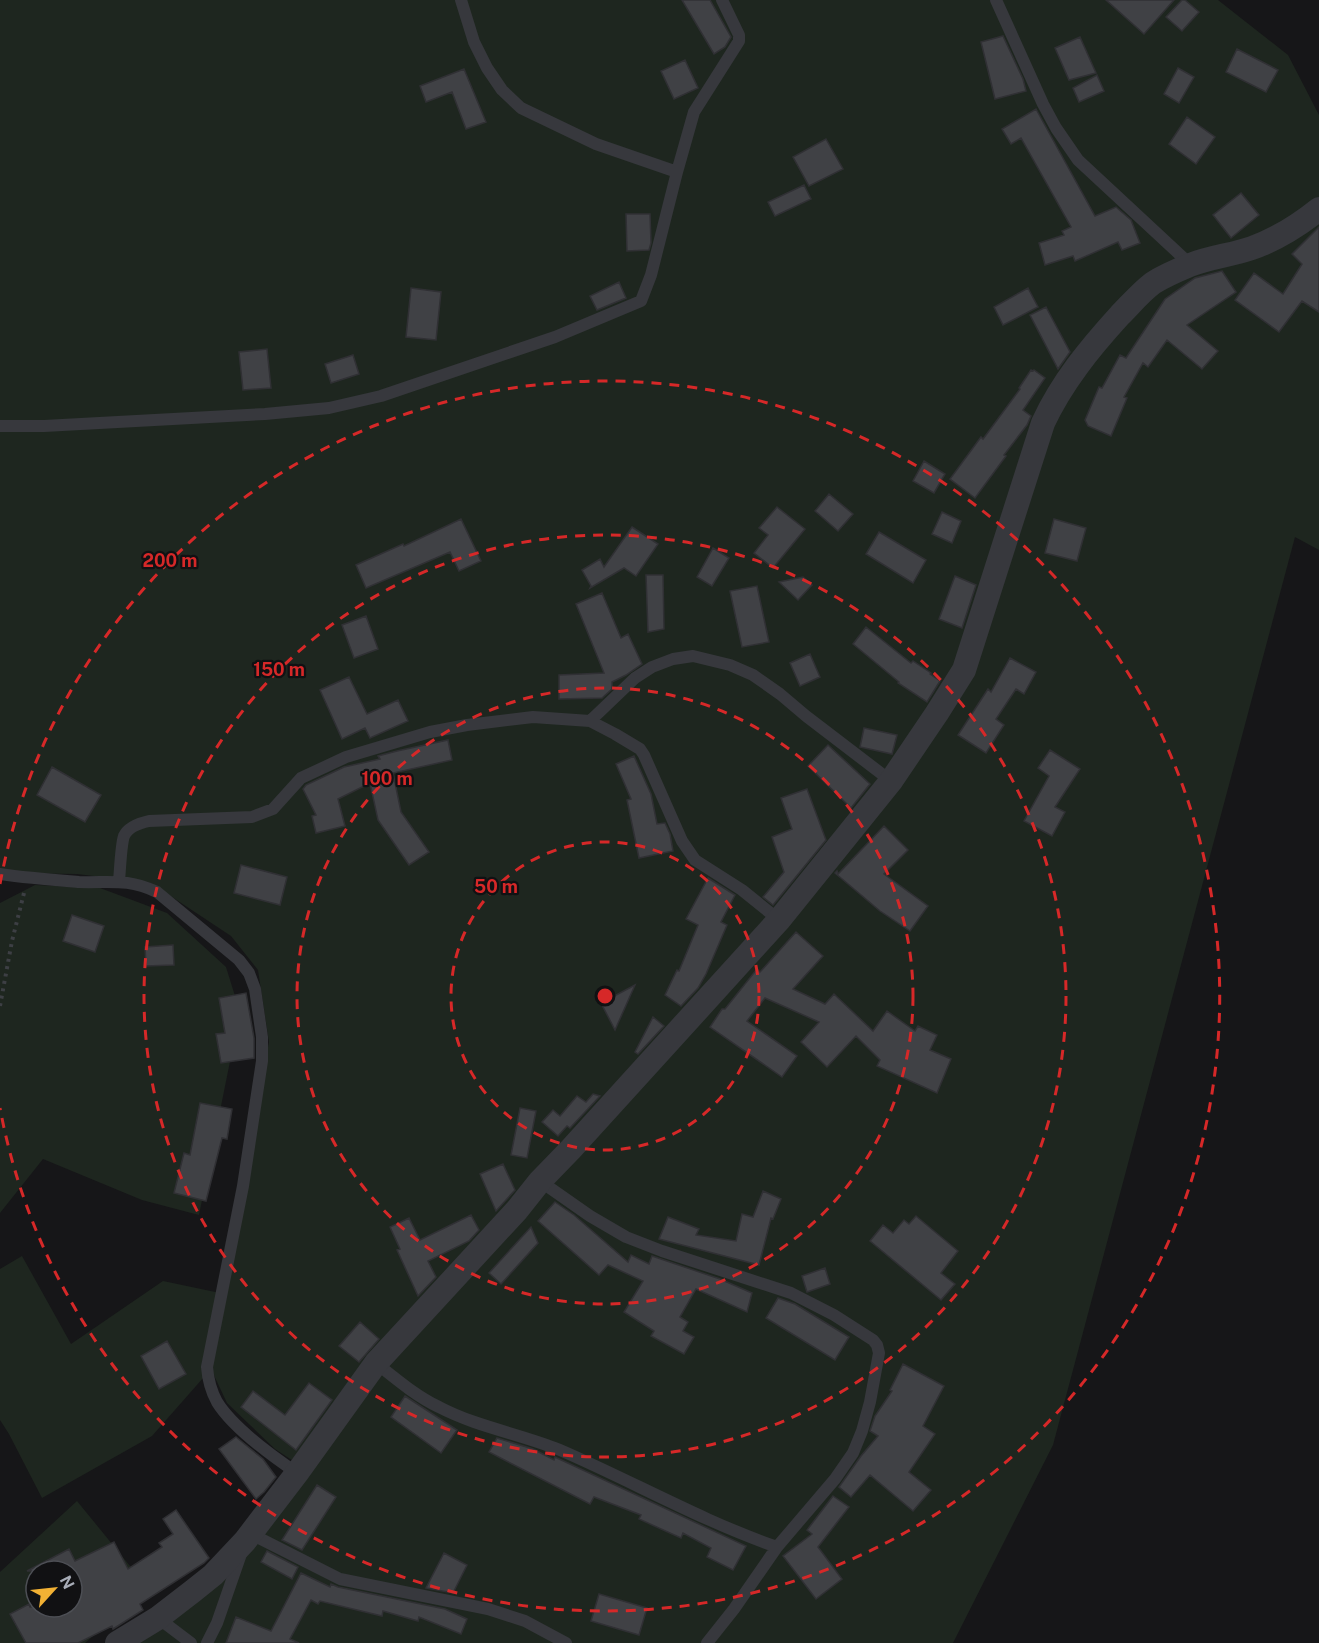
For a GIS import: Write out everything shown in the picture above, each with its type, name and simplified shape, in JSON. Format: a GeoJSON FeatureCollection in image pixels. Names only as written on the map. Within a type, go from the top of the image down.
{"type":"FeatureCollection","features":[{"type":"Feature","properties":{"kind":"street"},"geometry":{"type":"LineString","coordinates":[[117,1643],[159,1618],[213,1575],[248,1538],[376,1363],[779,920],[891,781],[964,670],[1043,423],[1053,402],[1073,371],[1100,337],[1142,292],[1153,284],[1191,264],[1269,242],[1319,209]]}},
{"type":"Feature","properties":{"kind":"lane"},"geometry":{"type":"LineString","coordinates":[[460,0],[474,42],[487,68],[502,90],[521,108],[596,144],[676,172]]}},
{"type":"Feature","properties":{"kind":"lane"},"geometry":{"type":"LineString","coordinates":[[0,426],[44,426],[265,414],[328,408],[381,396],[555,337],[642,301],[694,112],[740,41],[722,0]]}},
{"type":"Feature","properties":{"kind":"lane"},"geometry":{"type":"LineString","coordinates":[[996,0],[1043,104],[1078,160],[1191,264]]}},
{"type":"Feature","properties":{"kind":"lane"},"geometry":{"type":"LineString","coordinates":[[590,721],[635,678],[652,666],[673,659],[693,656],[730,665],[753,675],[891,781]]}},
{"type":"Feature","properties":{"kind":"lane"},"geometry":{"type":"LineString","coordinates":[[119,881],[124,836],[131,828],[149,820],[252,817],[273,809],[301,778],[337,761],[430,732],[533,717],[590,721],[639,749],[682,841],[695,860],[742,890],[779,920]]}},
{"type":"Feature","properties":{"kind":"lane"},"geometry":{"type":"LineString","coordinates":[[0,874],[82,882],[119,881],[144,886],[157,892],[239,960],[253,981],[262,1037],[262,1061],[243,1186],[207,1374],[217,1402],[228,1417],[265,1450],[297,1473]]}},
{"type":"Feature","properties":{"kind":"lane"},"geometry":{"type":"LineString","coordinates":[[540,1181],[590,1216],[626,1237],[790,1293],[834,1315],[873,1340],[877,1346],[879,1353],[870,1402],[853,1454],[835,1479],[777,1546],[734,1610],[707,1643]]}},
{"type":"Feature","properties":{"kind":"lane"},"geometry":{"type":"LineString","coordinates":[[376,1363],[412,1391],[440,1408],[485,1426],[558,1449],[637,1487],[777,1546]]}},
{"type":"Feature","properties":{"kind":"lane"},"geometry":{"type":"LineString","coordinates":[[207,1643],[217,1623],[248,1538],[340,1579],[488,1609],[525,1622],[566,1643]]}},
{"type":"Feature","properties":{"kind":"lane"},"geometry":{"type":"LineString","coordinates":[[159,1618],[191,1643]]}},
{"type":"Feature","properties":{"kind":"path"},"geometry":{"type":"LineString","coordinates":[[0,1006],[12,941],[28,878]]}},
{"type":"Feature","properties":{"kind":"shaded area"},"geometry":{"type":"Polygon","coordinates":[[[0,0],[1218,0],[1288,55],[1319,115],[1319,550],[1295,537],[1053,1445],[953,1643],[116,1643],[196,1588],[304,1468],[275,1449],[227,1403],[211,1369],[152,1436],[42,1498],[0,1420],[0,1269],[22,1256],[71,1344],[163,1281],[220,1293],[269,1042],[258,970],[231,936],[151,883],[77,874],[0,873],[0,0]]]}},
{"type":"Feature","properties":{"kind":"shaded area"},"geometry":{"type":"Polygon","coordinates":[[[35,885],[100,888],[167,913],[226,967],[240,1012],[199,1215],[142,1200],[43,1159],[0,1213],[0,903],[35,885]]]}},
{"type":"Feature","properties":{"kind":"shaded area"},"geometry":{"type":"Polygon","coordinates":[[[77,1501],[148,1588],[85,1643],[0,1643],[0,1572],[77,1501]]]}},
{"type":"Feature","properties":{"kind":"building"},"geometry":{"type":"Polygon","coordinates":[[[682,0],[710,0],[731,37],[725,47],[714,54],[682,0]]]}},
{"type":"Feature","properties":{"kind":"building"},"geometry":{"type":"Polygon","coordinates":[[[1106,0],[1174,0],[1144,34],[1106,0]]]}},
{"type":"Feature","properties":{"kind":"building"},"geometry":{"type":"Polygon","coordinates":[[[1182,0],[1199,12],[1182,31],[1166,17],[1182,0]]]}},
{"type":"Feature","properties":{"kind":"building"},"geometry":{"type":"Polygon","coordinates":[[[1003,36],[1023,79],[1026,91],[995,99],[981,42],[1003,36]]]}},
{"type":"Feature","properties":{"kind":"building"},"geometry":{"type":"Polygon","coordinates":[[[1080,37],[1096,73],[1069,80],[1055,48],[1080,37]]]}},
{"type":"Feature","properties":{"kind":"building"},"geometry":{"type":"Polygon","coordinates":[[[1237,49],[1278,70],[1266,92],[1226,72],[1237,49]]]}},
{"type":"Feature","properties":{"kind":"building"},"geometry":{"type":"Polygon","coordinates":[[[685,60],[698,88],[674,99],[661,71],[685,60]]]}},
{"type":"Feature","properties":{"kind":"building"},"geometry":{"type":"Polygon","coordinates":[[[1178,68],[1194,77],[1179,103],[1164,94],[1178,68]]]}},
{"type":"Feature","properties":{"kind":"building"},"geometry":{"type":"Polygon","coordinates":[[[464,69],[486,122],[466,129],[452,92],[426,102],[420,86],[464,69]]]}},
{"type":"Feature","properties":{"kind":"building"},"geometry":{"type":"Polygon","coordinates":[[[1097,75],[1104,91],[1079,102],[1073,88],[1097,75]]]}},
{"type":"Feature","properties":{"kind":"building"},"geometry":{"type":"Polygon","coordinates":[[[1036,109],[1095,216],[1116,207],[1131,220],[1140,243],[1122,250],[1118,242],[1075,261],[1073,256],[1045,265],[1039,243],[1064,235],[1062,231],[1071,227],[1021,138],[1011,144],[1002,129],[1036,109]]]}},
{"type":"Feature","properties":{"kind":"building"},"geometry":{"type":"Polygon","coordinates":[[[1187,117],[1215,137],[1196,164],[1169,144],[1187,117]]]}},
{"type":"Feature","properties":{"kind":"building"},"geometry":{"type":"Polygon","coordinates":[[[826,139],[843,169],[809,186],[793,157],[826,139]]]}},
{"type":"Feature","properties":{"kind":"building"},"geometry":{"type":"Polygon","coordinates":[[[804,185],[811,199],[775,216],[768,202],[804,185]]]}},
{"type":"Feature","properties":{"kind":"building"},"geometry":{"type":"Polygon","coordinates":[[[1241,193],[1259,215],[1231,238],[1213,215],[1241,193]]]}},
{"type":"Feature","properties":{"kind":"building"},"geometry":{"type":"Polygon","coordinates":[[[626,214],[650,214],[651,243],[649,250],[627,251],[626,214]]]}},
{"type":"Feature","properties":{"kind":"building"},"geometry":{"type":"Polygon","coordinates":[[[1319,227],[1319,312],[1302,301],[1279,332],[1235,300],[1254,273],[1283,294],[1302,264],[1292,254],[1319,227]]]}},
{"type":"Feature","properties":{"kind":"building"},"geometry":{"type":"Polygon","coordinates":[[[1222,271],[1236,292],[1187,325],[1218,351],[1202,369],[1167,340],[1148,367],[1143,363],[1124,397],[1127,398],[1111,436],[1088,426],[1085,420],[1099,387],[1102,388],[1120,355],[1126,358],[1165,299],[1195,278],[1222,271]]]}},
{"type":"Feature","properties":{"kind":"building"},"geometry":{"type":"Polygon","coordinates":[[[619,282],[626,298],[597,310],[590,296],[619,282]]]}},
{"type":"Feature","properties":{"kind":"building"},"geometry":{"type":"Polygon","coordinates":[[[411,288],[441,292],[436,340],[406,337],[411,288]]]}},
{"type":"Feature","properties":{"kind":"building"},"geometry":{"type":"Polygon","coordinates":[[[1028,288],[1038,307],[1003,325],[994,307],[1028,288]]]}},
{"type":"Feature","properties":{"kind":"building"},"geometry":{"type":"Polygon","coordinates":[[[1046,307],[1070,352],[1058,369],[1030,315],[1046,307]]]}},
{"type":"Feature","properties":{"kind":"building"},"geometry":{"type":"Polygon","coordinates":[[[267,349],[271,388],[243,390],[239,352],[267,349]]]}},
{"type":"Feature","properties":{"kind":"building"},"geometry":{"type":"Polygon","coordinates":[[[353,355],[359,374],[331,383],[325,364],[353,355]]]}},
{"type":"Feature","properties":{"kind":"building"},"geometry":{"type":"Polygon","coordinates":[[[1031,370],[1045,378],[1023,410],[1031,416],[1027,425],[1004,455],[1006,456],[975,498],[950,479],[981,437],[983,439],[1020,389],[1031,370]]]}},
{"type":"Feature","properties":{"kind":"building"},"geometry":{"type":"Polygon","coordinates":[[[924,461],[945,474],[934,493],[913,481],[924,461]]]}},
{"type":"Feature","properties":{"kind":"building"},"geometry":{"type":"Polygon","coordinates":[[[829,494],[853,514],[838,531],[815,511],[829,494]]]}},
{"type":"Feature","properties":{"kind":"building"},"geometry":{"type":"Polygon","coordinates":[[[777,507],[805,529],[773,568],[754,553],[768,535],[759,528],[777,507]]]}},
{"type":"Feature","properties":{"kind":"building"},"geometry":{"type":"Polygon","coordinates":[[[942,512],[961,521],[952,543],[932,534],[942,512]]]}},
{"type":"Feature","properties":{"kind":"building"},"geometry":{"type":"Polygon","coordinates":[[[461,519],[481,561],[459,571],[450,552],[366,588],[356,565],[403,544],[404,546],[461,519]]]}},
{"type":"Feature","properties":{"kind":"building"},"geometry":{"type":"Polygon","coordinates":[[[1054,519],[1086,528],[1077,561],[1045,553],[1054,519]]]}},
{"type":"Feature","properties":{"kind":"building"},"geometry":{"type":"Polygon","coordinates":[[[632,527],[658,544],[636,576],[624,568],[590,588],[582,570],[600,559],[604,567],[632,527]]]}},
{"type":"Feature","properties":{"kind":"building"},"geometry":{"type":"Polygon","coordinates":[[[879,532],[926,560],[913,583],[866,554],[879,532]]]}},
{"type":"Feature","properties":{"kind":"building"},"geometry":{"type":"Polygon","coordinates":[[[713,548],[729,558],[712,586],[697,577],[713,548]]]}},
{"type":"Feature","properties":{"kind":"building"},"geometry":{"type":"Polygon","coordinates":[[[646,575],[663,575],[664,629],[648,632],[646,575]]]}},
{"type":"Feature","properties":{"kind":"building"},"geometry":{"type":"Polygon","coordinates":[[[955,576],[976,585],[962,628],[939,619],[955,576]]]}},
{"type":"Feature","properties":{"kind":"building"},"geometry":{"type":"Polygon","coordinates":[[[803,577],[812,585],[798,600],[779,582],[803,577]]]}},
{"type":"Feature","properties":{"kind":"building"},"geometry":{"type":"Polygon","coordinates":[[[757,586],[769,642],[742,647],[730,591],[757,586]]]}},
{"type":"Feature","properties":{"kind":"building"},"geometry":{"type":"Polygon","coordinates":[[[602,593],[621,638],[628,634],[642,664],[612,682],[612,689],[602,698],[559,699],[559,675],[604,673],[576,604],[602,593]]]}},
{"type":"Feature","properties":{"kind":"building"},"geometry":{"type":"Polygon","coordinates":[[[366,616],[378,649],[354,658],[342,625],[366,616]]]}},
{"type":"Feature","properties":{"kind":"building"},"geometry":{"type":"Polygon","coordinates":[[[866,627],[911,663],[913,661],[940,681],[927,702],[898,683],[853,644],[866,627]]]}},
{"type":"Feature","properties":{"kind":"building"},"geometry":{"type":"Polygon","coordinates":[[[810,654],[820,677],[800,686],[790,663],[810,654]]]}},
{"type":"Feature","properties":{"kind":"building"},"geometry":{"type":"Polygon","coordinates":[[[1010,658],[1036,672],[1024,694],[1016,689],[996,719],[1004,725],[986,753],[958,735],[988,689],[991,692],[1010,658]]]}},
{"type":"Feature","properties":{"kind":"building"},"geometry":{"type":"Polygon","coordinates":[[[349,677],[367,714],[398,700],[408,721],[370,738],[365,728],[342,739],[320,690],[349,677]]]}},
{"type":"Feature","properties":{"kind":"building"},"geometry":{"type":"Polygon","coordinates":[[[864,728],[897,735],[892,754],[860,747],[864,728]]]}},
{"type":"Feature","properties":{"kind":"building"},"geometry":{"type":"Polygon","coordinates":[[[448,740],[452,760],[393,773],[401,812],[429,852],[409,865],[378,820],[370,783],[338,799],[345,826],[316,833],[312,816],[316,815],[303,789],[306,785],[344,767],[380,759],[378,756],[448,740]]]}},
{"type":"Feature","properties":{"kind":"building"},"geometry":{"type":"Polygon","coordinates":[[[828,745],[870,784],[851,808],[808,766],[828,745]]]}},
{"type":"Feature","properties":{"kind":"building"},"geometry":{"type":"Polygon","coordinates":[[[1050,750],[1080,769],[1055,807],[1065,812],[1052,836],[1024,821],[1049,776],[1038,768],[1050,750]]]}},
{"type":"Feature","properties":{"kind":"building"},"geometry":{"type":"Polygon","coordinates":[[[634,756],[651,794],[657,824],[665,823],[673,851],[639,858],[627,800],[631,799],[616,764],[634,756]]]}},
{"type":"Feature","properties":{"kind":"building"},"geometry":{"type":"Polygon","coordinates":[[[52,767],[101,795],[85,822],[37,795],[52,767]]]}},
{"type":"Feature","properties":{"kind":"building"},"geometry":{"type":"Polygon","coordinates":[[[807,789],[826,840],[773,905],[763,897],[784,872],[772,837],[792,829],[781,798],[807,789]]]}},
{"type":"Feature","properties":{"kind":"building"},"geometry":{"type":"Polygon","coordinates":[[[884,826],[908,850],[884,874],[928,906],[910,931],[880,911],[835,873],[837,871],[838,874],[884,826]]]}},
{"type":"Feature","properties":{"kind":"building"},"geometry":{"type":"Polygon","coordinates":[[[241,865],[287,877],[280,905],[234,893],[241,865]]]}},
{"type":"Feature","properties":{"kind":"building"},"geometry":{"type":"Polygon","coordinates":[[[708,878],[735,895],[721,922],[727,925],[706,974],[698,988],[681,1006],[665,995],[677,970],[679,971],[698,925],[686,919],[708,878]]]}},
{"type":"Feature","properties":{"kind":"building"},"geometry":{"type":"Polygon","coordinates":[[[72,915],[104,926],[95,952],[63,941],[72,915]]]}},
{"type":"Feature","properties":{"kind":"building"},"geometry":{"type":"Polygon","coordinates":[[[796,932],[823,956],[793,989],[825,1004],[834,994],[873,1031],[887,1011],[915,1031],[918,1026],[937,1035],[930,1050],[951,1059],[937,1093],[877,1066],[880,1060],[856,1036],[827,1067],[801,1042],[819,1022],[765,998],[747,1021],[797,1056],[782,1077],[710,1027],[722,1009],[725,1009],[757,969],[760,972],[796,932]]]}},
{"type":"Feature","properties":{"kind":"building"},"geometry":{"type":"Polygon","coordinates":[[[173,945],[174,965],[146,966],[145,947],[173,945]]]}},
{"type":"Feature","properties":{"kind":"building"},"geometry":{"type":"Polygon","coordinates":[[[635,985],[615,1030],[601,1003],[635,985]]]}},
{"type":"Feature","properties":{"kind":"building"},"geometry":{"type":"Polygon","coordinates":[[[246,993],[254,1038],[254,1058],[221,1063],[216,1034],[225,1033],[219,998],[246,993]]]}},
{"type":"Feature","properties":{"kind":"building"},"geometry":{"type":"Polygon","coordinates":[[[653,1017],[664,1026],[638,1054],[635,1052],[653,1017]]]}},
{"type":"Feature","properties":{"kind":"building"},"geometry":{"type":"Polygon","coordinates":[[[593,1094],[600,1096],[570,1128],[567,1126],[558,1136],[542,1122],[553,1110],[560,1116],[577,1096],[586,1102],[593,1094]]]}},
{"type":"Feature","properties":{"kind":"building"},"geometry":{"type":"Polygon","coordinates":[[[200,1103],[232,1109],[227,1139],[222,1138],[206,1201],[174,1193],[184,1153],[190,1155],[200,1103]]]}},
{"type":"Feature","properties":{"kind":"building"},"geometry":{"type":"Polygon","coordinates":[[[520,1108],[536,1111],[527,1158],[511,1155],[520,1108]]]}},
{"type":"Feature","properties":{"kind":"building"},"geometry":{"type":"Polygon","coordinates":[[[503,1164],[515,1190],[496,1211],[480,1174],[503,1164]]]}},
{"type":"Feature","properties":{"kind":"building"},"geometry":{"type":"Polygon","coordinates":[[[763,1191],[781,1199],[773,1219],[771,1218],[759,1265],[659,1239],[668,1217],[699,1229],[696,1235],[736,1241],[742,1214],[753,1217],[763,1191]]]}},
{"type":"Feature","properties":{"kind":"building"},"geometry":{"type":"Polygon","coordinates":[[[555,1202],[574,1215],[628,1262],[631,1255],[649,1264],[652,1256],[720,1279],[752,1293],[747,1312],[696,1289],[680,1317],[688,1322],[683,1331],[694,1337],[684,1354],[651,1336],[654,1331],[624,1312],[643,1281],[608,1265],[599,1275],[538,1221],[555,1202]]]}},
{"type":"Feature","properties":{"kind":"building"},"geometry":{"type":"Polygon","coordinates":[[[471,1215],[479,1230],[469,1241],[428,1261],[436,1277],[418,1296],[397,1250],[400,1249],[390,1227],[409,1218],[420,1240],[471,1215]]]}},
{"type":"Feature","properties":{"kind":"building"},"geometry":{"type":"Polygon","coordinates":[[[916,1216],[958,1251],[941,1273],[955,1284],[941,1300],[870,1241],[883,1225],[893,1233],[904,1220],[909,1224],[916,1216]]]}},
{"type":"Feature","properties":{"kind":"building"},"geometry":{"type":"Polygon","coordinates":[[[531,1227],[538,1243],[501,1284],[489,1273],[531,1227]]]}},
{"type":"Feature","properties":{"kind":"building"},"geometry":{"type":"Polygon","coordinates":[[[825,1268],[830,1284],[807,1292],[802,1276],[825,1268]]]}},
{"type":"Feature","properties":{"kind":"building"},"geometry":{"type":"Polygon","coordinates":[[[778,1298],[795,1304],[849,1337],[835,1360],[766,1318],[778,1298]]]}},
{"type":"Feature","properties":{"kind":"building"},"geometry":{"type":"Polygon","coordinates":[[[360,1322],[379,1339],[359,1362],[339,1346],[360,1322]]]}},
{"type":"Feature","properties":{"kind":"building"},"geometry":{"type":"Polygon","coordinates":[[[167,1341],[186,1374],[159,1389],[141,1356],[167,1341]]]}},
{"type":"Feature","properties":{"kind":"building"},"geometry":{"type":"Polygon","coordinates":[[[903,1364],[944,1386],[923,1426],[935,1434],[909,1472],[931,1490],[913,1511],[870,1475],[851,1497],[839,1487],[878,1436],[870,1431],[875,1416],[892,1391],[890,1390],[903,1364]]]}},
{"type":"Feature","properties":{"kind":"building"},"geometry":{"type":"Polygon","coordinates":[[[309,1383],[332,1400],[296,1450],[241,1407],[253,1391],[285,1415],[309,1383]]]}},
{"type":"Feature","properties":{"kind":"building"},"geometry":{"type":"Polygon","coordinates":[[[405,1396],[457,1430],[441,1453],[391,1417],[405,1396]]]}},
{"type":"Feature","properties":{"kind":"building"},"geometry":{"type":"Polygon","coordinates":[[[236,1437],[263,1459],[276,1477],[256,1499],[219,1449],[236,1437]]]}},
{"type":"Feature","properties":{"kind":"building"},"geometry":{"type":"Polygon","coordinates":[[[497,1438],[533,1449],[554,1460],[555,1457],[746,1546],[733,1570],[707,1557],[711,1548],[683,1533],[681,1538],[639,1519],[641,1515],[594,1497],[590,1504],[489,1452],[497,1438]]]}},
{"type":"Feature","properties":{"kind":"building"},"geometry":{"type":"Polygon","coordinates":[[[317,1485],[336,1497],[302,1550],[282,1540],[317,1485]]]}},
{"type":"Feature","properties":{"kind":"building"},"geometry":{"type":"Polygon","coordinates":[[[833,1496],[849,1507],[818,1547],[842,1579],[816,1599],[783,1556],[812,1534],[807,1530],[833,1496]]]}},
{"type":"Feature","properties":{"kind":"building"},"geometry":{"type":"Polygon","coordinates":[[[176,1510],[209,1558],[140,1604],[143,1610],[113,1629],[112,1626],[78,1643],[26,1643],[10,1614],[24,1607],[24,1619],[84,1619],[84,1559],[79,1559],[114,1542],[128,1569],[162,1547],[159,1543],[173,1534],[163,1519],[176,1510]]]}},
{"type":"Feature","properties":{"kind":"building"},"geometry":{"type":"Polygon","coordinates":[[[69,1549],[74,1559],[50,1559],[69,1549]]]}},
{"type":"Feature","properties":{"kind":"building"},"geometry":{"type":"Polygon","coordinates":[[[267,1551],[298,1567],[292,1579],[261,1562],[267,1551]]]}},
{"type":"Feature","properties":{"kind":"building"},"geometry":{"type":"Polygon","coordinates":[[[444,1553],[467,1565],[453,1593],[426,1588],[444,1553]]]}},
{"type":"Feature","properties":{"kind":"building"},"geometry":{"type":"Polygon","coordinates":[[[301,1573],[330,1587],[331,1584],[445,1609],[467,1619],[461,1634],[419,1617],[418,1621],[383,1611],[382,1616],[320,1601],[318,1604],[311,1600],[290,1639],[299,1643],[226,1643],[236,1617],[271,1631],[301,1573]]]}},
{"type":"Feature","properties":{"kind":"building"},"geometry":{"type":"Polygon","coordinates":[[[599,1594],[647,1608],[639,1635],[591,1621],[599,1594]]]}}]}
